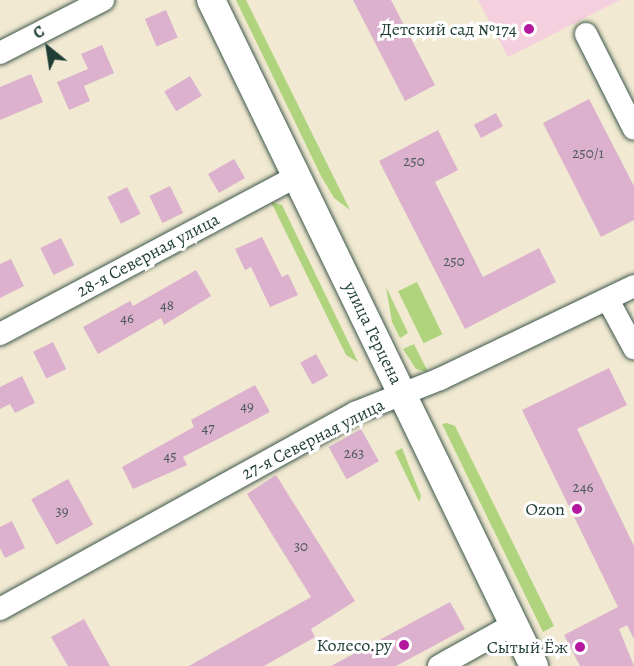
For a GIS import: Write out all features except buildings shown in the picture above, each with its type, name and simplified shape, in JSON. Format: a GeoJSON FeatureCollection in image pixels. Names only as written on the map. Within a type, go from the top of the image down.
{"type":"FeatureCollection","features":[{"type":"Feature","properties":{"kind":"main road","name":"улица Герцена"},"geometry":{"type":"LineString","coordinates":[[211,0],[534,666]]}},
{"type":"Feature","properties":{"kind":"street"},"geometry":{"type":"LineString","coordinates":[[0,53],[103,0]]}},
{"type":"Feature","properties":{"kind":"street"},"geometry":{"type":"LineString","coordinates":[[586,34],[634,129]]}},
{"type":"Feature","properties":{"kind":"street","name":"28-я Северная улица"},"geometry":{"type":"LineString","coordinates":[[0,334],[297,176]]}},
{"type":"Feature","properties":{"kind":"street","name":"27-я Северная улица"},"geometry":{"type":"LineString","coordinates":[[0,609],[355,413],[402,394],[634,286]]}},
{"type":"Feature","properties":{"kind":"street"},"geometry":{"type":"LineString","coordinates":[[608,300],[634,348]]}},
{"type":"Feature","properties":{"kind":"street"},"geometry":{"type":"LineString","coordinates":[[439,666],[514,624]]}},
{"type":"Feature","properties":{"kind":"shaded area","name":"Детский сад №174"},"geometry":{"type":"Polygon","coordinates":[[[478,0],[620,0],[508,57],[478,0]]]}},
{"type":"Feature","properties":{"kind":"green space"},"geometry":{"type":"Polygon","coordinates":[[[236,0],[246,0],[350,210],[334,198],[321,176],[236,0]]]}},
{"type":"Feature","properties":{"kind":"green space"},"geometry":{"type":"Polygon","coordinates":[[[271,202],[282,205],[358,362],[346,355],[271,202]]]}},
{"type":"Feature","properties":{"kind":"green space"},"geometry":{"type":"Polygon","coordinates":[[[417,282],[442,334],[424,343],[398,291],[417,282]]]}},
{"type":"Feature","properties":{"kind":"green space"},"geometry":{"type":"Polygon","coordinates":[[[386,287],[408,333],[400,338],[392,322],[386,287]]]}},
{"type":"Feature","properties":{"kind":"green space"},"geometry":{"type":"Polygon","coordinates":[[[414,344],[428,372],[416,369],[403,349],[414,344]]]}},
{"type":"Feature","properties":{"kind":"green space"},"geometry":{"type":"Polygon","coordinates":[[[442,424],[455,426],[554,626],[543,632],[442,424]]]}},
{"type":"Feature","properties":{"kind":"green space"},"geometry":{"type":"Polygon","coordinates":[[[402,448],[421,496],[419,502],[395,452],[402,448]]]}},
{"type":"Feature","properties":{"kind":"place","name":"Детский сад №174"},"geometry":{"type":"Point","coordinates":[529,29]}},
{"type":"Feature","properties":{"kind":"place","name":"Ozon"},"geometry":{"type":"Point","coordinates":[577,509]}},
{"type":"Feature","properties":{"kind":"place","name":"Колесо.ру"},"geometry":{"type":"Point","coordinates":[404,645]}},
{"type":"Feature","properties":{"kind":"place","name":"Сытый Ёж"},"geometry":{"type":"Point","coordinates":[580,647]}}]}
